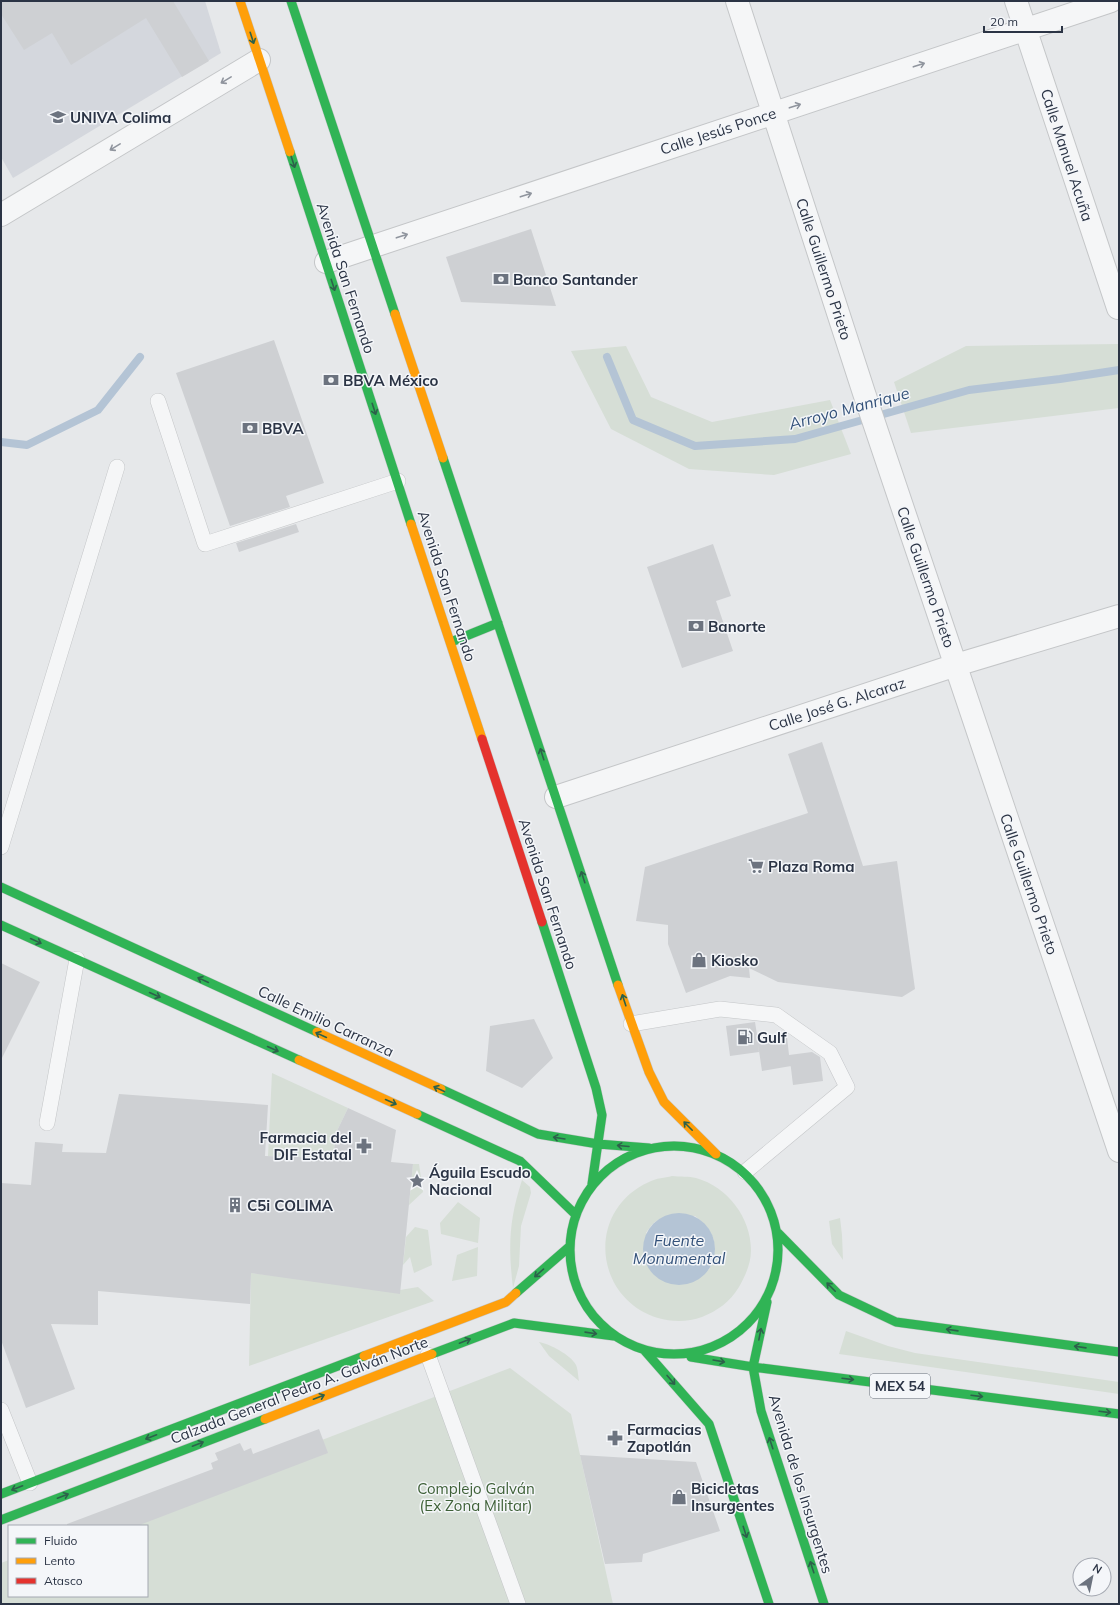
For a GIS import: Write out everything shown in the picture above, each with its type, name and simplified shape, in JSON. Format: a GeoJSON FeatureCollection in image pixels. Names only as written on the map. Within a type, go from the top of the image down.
{"type":"FeatureCollection","features":[{"type":"Feature","properties":{"kind":"main road","name":"Avenida San Fernando"},"geometry":{"type":"LineString","coordinates":[[240,1],[596,1088],[602,1115],[592,1184]]}},
{"type":"Feature","properties":{"kind":"main road"},"geometry":{"type":"LineString","coordinates":[[291,1],[649,1072],[664,1102],[716,1154],[745,1172],[767,1200],[778,1233],[778,1269],[767,1302],[744,1329],[715,1348],[680,1355],[645,1351],[614,1336],[589,1312],[573,1282],[569,1247],[575,1214],[592,1184],[617,1161],[649,1148],[683,1145],[716,1154]]}},
{"type":"Feature","properties":{"kind":"main road"},"geometry":{"type":"LineString","coordinates":[[451,642],[498,623]]}},
{"type":"Feature","properties":{"kind":"main road","name":"Calle Emilio Carranza"},"geometry":{"type":"LineString","coordinates":[[1,887],[538,1134],[598,1144],[649,1148]]}},
{"type":"Feature","properties":{"kind":"main road"},"geometry":{"type":"LineString","coordinates":[[1,925],[520,1161],[575,1214]]}},
{"type":"Feature","properties":{"kind":"main road"},"geometry":{"type":"LineString","coordinates":[[778,1233],[839,1295],[896,1322],[1119,1352]]}},
{"type":"Feature","properties":{"kind":"main road","name":"Calzada General Pedro A. Galván Norte"},"geometry":{"type":"LineString","coordinates":[[1,1494],[506,1302],[569,1247]]}},
{"type":"Feature","properties":{"kind":"main road","name":"Avenida de los Insurgentes"},"geometry":{"type":"LineString","coordinates":[[767,1302],[754,1367],[761,1411],[824,1604]]}},
{"type":"Feature","properties":{"kind":"main road","name":"Calzada General Pedro A. Galván Norte"},"geometry":{"type":"LineString","coordinates":[[1,1520],[514,1322],[614,1336]]}},
{"type":"Feature","properties":{"kind":"main road"},"geometry":{"type":"LineString","coordinates":[[645,1351],[709,1424],[769,1604]]}},
{"type":"Feature","properties":{"kind":"main road","name":"MEX 54"},"geometry":{"type":"LineString","coordinates":[[680,1355],[754,1367],[1119,1414]]}},
{"type":"Feature","properties":{"kind":"street","name":"Calle Guillermo Prieto"},"geometry":{"type":"LineString","coordinates":[[737,1],[864,393],[1119,1152]]}},
{"type":"Feature","properties":{"kind":"street","name":"Calle Manuel Acuña"},"geometry":{"type":"LineString","coordinates":[[1016,1],[1118,308]]}},
{"type":"Feature","properties":{"kind":"street","name":"Calle Jesús Ponce"},"geometry":{"type":"LineString","coordinates":[[326,262],[1111,1]]}},
{"type":"Feature","properties":{"kind":"street"},"geometry":{"type":"LineString","coordinates":[[2,212],[260,60]]}},
{"type":"Feature","properties":{"kind":"street","name":"Calle José G. Alcaraz"},"geometry":{"type":"LineString","coordinates":[[556,797],[956,665],[1119,616]]}},
{"type":"Feature","properties":{"kind":"lane"},"geometry":{"type":"LineString","coordinates":[[158,401],[205,544],[398,481]]}},
{"type":"Feature","properties":{"kind":"lane"},"geometry":{"type":"LineString","coordinates":[[1,847],[118,467]]}},
{"type":"Feature","properties":{"kind":"lane"},"geometry":{"type":"LineString","coordinates":[[47,1123],[77,959]]}},
{"type":"Feature","properties":{"kind":"lane"},"geometry":{"type":"LineString","coordinates":[[632,1024],[720,1009],[776,1015],[830,1053],[847,1087],[745,1172]]}},
{"type":"Feature","properties":{"kind":"lane"},"geometry":{"type":"LineString","coordinates":[[428,1355],[518,1604]]}},
{"type":"Feature","properties":{"kind":"lane"},"geometry":{"type":"LineString","coordinates":[[1,1410],[30,1483]]}},
{"type":"Feature","properties":{"kind":"shaded area","name":"UNIVA Colima"},"geometry":{"type":"Polygon","coordinates":[[[1,1],[205,1],[221,53],[13,178],[1,157],[1,1]]]}},
{"type":"Feature","properties":{"kind":"green space"},"geometry":{"type":"Polygon","coordinates":[[[1119,344],[1119,408],[911,433],[894,382],[966,346],[1119,344]]]}},
{"type":"Feature","properties":{"kind":"green space"},"geometry":{"type":"Polygon","coordinates":[[[626,346],[651,397],[712,422],[830,400],[851,454],[774,475],[689,469],[611,429],[571,351],[626,346]]]}},
{"type":"Feature","properties":{"kind":"green space"},"geometry":{"type":"Polygon","coordinates":[[[272,1073],[348,1108],[336,1133],[333,1158],[268,1156],[272,1073]]]}},
{"type":"Feature","properties":{"kind":"green space"},"geometry":{"type":"Polygon","coordinates":[[[413,1164],[419,1164],[423,1192],[409,1205],[413,1164]]]}},
{"type":"Feature","properties":{"kind":"green space"},"geometry":{"type":"Polygon","coordinates":[[[672,1176],[696,1178],[708,1182],[727,1196],[736,1205],[747,1227],[750,1238],[751,1255],[749,1265],[739,1287],[727,1302],[718,1309],[702,1317],[691,1320],[674,1321],[658,1318],[636,1308],[620,1292],[610,1274],[606,1253],[607,1232],[615,1212],[629,1195],[649,1182],[672,1176]],[[673,1216],[661,1218],[651,1226],[646,1233],[709,1270],[714,1254],[714,1240],[702,1222],[695,1216],[673,1216]]]}},
{"type":"Feature","properties":{"kind":"green space"},"geometry":{"type":"Polygon","coordinates":[[[522,1180],[530,1187],[531,1193],[521,1226],[519,1266],[513,1288],[510,1259],[512,1221],[522,1180]]]}},
{"type":"Feature","properties":{"kind":"green space"},"geometry":{"type":"Polygon","coordinates":[[[458,1202],[480,1218],[478,1243],[441,1234],[440,1223],[458,1202]]]}},
{"type":"Feature","properties":{"kind":"green space"},"geometry":{"type":"Polygon","coordinates":[[[840,1218],[843,1260],[832,1244],[829,1221],[840,1218]]]}},
{"type":"Feature","properties":{"kind":"green space"},"geometry":{"type":"Polygon","coordinates":[[[415,1227],[428,1230],[432,1265],[414,1273],[410,1257],[403,1265],[406,1237],[415,1227]]]}},
{"type":"Feature","properties":{"kind":"green space"},"geometry":{"type":"Polygon","coordinates":[[[478,1247],[477,1276],[452,1281],[457,1255],[478,1247]]]}},
{"type":"Feature","properties":{"kind":"green space"},"geometry":{"type":"Polygon","coordinates":[[[251,1273],[400,1290],[418,1287],[434,1301],[249,1366],[251,1273]]]}},
{"type":"Feature","properties":{"kind":"green space"},"geometry":{"type":"Polygon","coordinates":[[[846,1331],[888,1346],[915,1353],[1119,1382],[1119,1394],[839,1354],[846,1331]]]}},
{"type":"Feature","properties":{"kind":"green space"},"geometry":{"type":"Polygon","coordinates":[[[539,1342],[544,1343],[570,1357],[577,1367],[579,1381],[549,1356],[539,1342]]]}},
{"type":"Feature","properties":{"kind":"green space","name":"Complejo Galván (Ex Zona Militar)"},"geometry":{"type":"Polygon","coordinates":[[[510,1368],[571,1414],[613,1604],[1,1604],[1,1563],[8,1560],[8,1597],[148,1597],[148,1525],[100,1525],[510,1368]]]}},
{"type":"Feature","properties":{"kind":"water","name":"Fuente Monumental"},"geometry":{"type":"Polygon","coordinates":[[[679,1213],[693,1216],[705,1223],[712,1235],[715,1249],[712,1263],[705,1275],[693,1282],[679,1285],[665,1282],[653,1275],[646,1263],[643,1249],[646,1235],[653,1223],[665,1216],[679,1213]]]}},
{"type":"Feature","properties":{"kind":"building"},"geometry":{"type":"Polygon","coordinates":[[[1,1],[173,1],[209,61],[182,77],[146,18],[71,65],[52,33],[24,50],[1,14],[1,1]]]}},
{"type":"Feature","properties":{"kind":"building","name":"Banco Santander"},"geometry":{"type":"Polygon","coordinates":[[[531,229],[556,306],[461,302],[446,257],[531,229]]]}},
{"type":"Feature","properties":{"kind":"building","name":"BBVA"},"geometry":{"type":"Polygon","coordinates":[[[274,340],[324,483],[286,496],[290,507],[230,526],[176,373],[274,340]]]}},
{"type":"Feature","properties":{"kind":"building"},"geometry":{"type":"Polygon","coordinates":[[[296,524],[299,532],[239,552],[236,543],[296,524]]]}},
{"type":"Feature","properties":{"kind":"building","name":"Banorte"},"geometry":{"type":"Polygon","coordinates":[[[713,544],[731,596],[716,601],[733,651],[682,668],[647,567],[713,544]]]}},
{"type":"Feature","properties":{"kind":"building","name":"Plaza Roma"},"geometry":{"type":"Polygon","coordinates":[[[822,742],[863,866],[897,861],[915,989],[902,997],[778,982],[749,968],[750,978],[730,976],[686,993],[668,944],[668,925],[636,921],[645,867],[808,813],[788,754],[822,742]]]}},
{"type":"Feature","properties":{"kind":"building"},"geometry":{"type":"Polygon","coordinates":[[[1,963],[40,982],[1,1060],[1,963]]]}},
{"type":"Feature","properties":{"kind":"building"},"geometry":{"type":"Polygon","coordinates":[[[534,1019],[553,1058],[522,1088],[486,1071],[490,1026],[534,1019]]]}},
{"type":"Feature","properties":{"kind":"building"},"geometry":{"type":"Polygon","coordinates":[[[755,1022],[758,1041],[787,1037],[789,1055],[812,1052],[820,1057],[823,1081],[793,1085],[791,1066],[762,1071],[758,1044],[759,1052],[730,1056],[726,1026],[755,1022]]]}},
{"type":"Feature","properties":{"kind":"building","name":"C5i COLIMA"},"geometry":{"type":"Polygon","coordinates":[[[119,1094],[268,1105],[265,1156],[333,1158],[336,1133],[348,1108],[396,1130],[391,1162],[413,1164],[400,1294],[251,1273],[250,1304],[98,1291],[98,1325],[51,1324],[75,1389],[26,1408],[1,1340],[1,1183],[31,1185],[35,1142],[63,1144],[62,1152],[106,1153],[119,1094]]]}},
{"type":"Feature","properties":{"kind":"building"},"geometry":{"type":"Polygon","coordinates":[[[319,1429],[328,1453],[140,1525],[67,1525],[213,1469],[211,1463],[218,1460],[215,1453],[240,1443],[244,1451],[251,1448],[253,1454],[319,1429]]]}},
{"type":"Feature","properties":{"kind":"building"},"geometry":{"type":"Polygon","coordinates":[[[580,1455],[696,1462],[720,1531],[643,1554],[642,1562],[605,1564],[580,1455]]]}},
{"type":"Feature","properties":{"kind":"waterway","name":"Arroyo Manrique"},"geometry":{"type":"LineString","coordinates":[[1,442],[27,445],[98,410],[140,357]]}},
{"type":"Feature","properties":{"kind":"waterway","name":"Arroyo Manrique"},"geometry":{"type":"LineString","coordinates":[[607,357],[633,420],[695,446],[795,439],[969,390],[1119,370]]}},
{"type":"Feature","properties":{"kind":"traffic: fast"},"geometry":{"type":"LineString","coordinates":[[291,1],[395,314]]}},
{"type":"Feature","properties":{"kind":"traffic: fast"},"geometry":{"type":"LineString","coordinates":[[290,152],[411,524]]}},
{"type":"Feature","properties":{"kind":"traffic: fast"},"geometry":{"type":"LineString","coordinates":[[443,458],[618,985]]}},
{"type":"Feature","properties":{"kind":"traffic: fast"},"geometry":{"type":"LineString","coordinates":[[451,642],[498,623]]}},
{"type":"Feature","properties":{"kind":"traffic: fast"},"geometry":{"type":"LineString","coordinates":[[1,887],[317,1032]]}},
{"type":"Feature","properties":{"kind":"traffic: fast"},"geometry":{"type":"LineString","coordinates":[[542,922],[596,1088],[602,1115],[592,1184]]}},
{"type":"Feature","properties":{"kind":"traffic: fast"},"geometry":{"type":"LineString","coordinates":[[1,925],[299,1060]]}},
{"type":"Feature","properties":{"kind":"traffic: fast"},"geometry":{"type":"LineString","coordinates":[[441,1089],[538,1134],[598,1144],[649,1148]]}},
{"type":"Feature","properties":{"kind":"traffic: fast"},"geometry":{"type":"LineString","coordinates":[[417,1114],[520,1161],[575,1214]]}},
{"type":"Feature","properties":{"kind":"traffic: fast"},"geometry":{"type":"LineString","coordinates":[[664,1146],[684,1146],[704,1150],[723,1158],[732,1163],[748,1176],[761,1192],[770,1210],[774,1220],[778,1240],[778,1250],[778,1260],[774,1280],[770,1290],[761,1308],[748,1324],[732,1337],[704,1350],[684,1354],[664,1354],[644,1350],[625,1342],[608,1331],[593,1316],[582,1299],[574,1280],[570,1260],[570,1240],[574,1220],[582,1201],[593,1184],[608,1169],[625,1158],[644,1150],[664,1146]]}},
{"type":"Feature","properties":{"kind":"traffic: fast"},"geometry":{"type":"LineString","coordinates":[[778,1233],[839,1295],[896,1322],[1119,1352]]}},
{"type":"Feature","properties":{"kind":"traffic: fast"},"geometry":{"type":"LineString","coordinates":[[516,1293],[569,1247]]}},
{"type":"Feature","properties":{"kind":"traffic: fast"},"geometry":{"type":"LineString","coordinates":[[767,1302],[753,1367],[761,1411],[824,1604]]}},
{"type":"Feature","properties":{"kind":"traffic: fast"},"geometry":{"type":"LineString","coordinates":[[432,1354],[514,1323],[614,1336]]}},
{"type":"Feature","properties":{"kind":"traffic: fast"},"geometry":{"type":"LineString","coordinates":[[645,1351],[709,1424],[769,1604]]}},
{"type":"Feature","properties":{"kind":"traffic: fast"},"geometry":{"type":"LineString","coordinates":[[1,1494],[364,1356]]}},
{"type":"Feature","properties":{"kind":"traffic: fast"},"geometry":{"type":"LineString","coordinates":[[691,1357],[753,1367],[1119,1414]]}},
{"type":"Feature","properties":{"kind":"traffic: fast"},"geometry":{"type":"LineString","coordinates":[[1,1520],[265,1419]]}},
{"type":"Feature","properties":{"kind":"traffic: slow"},"geometry":{"type":"LineString","coordinates":[[240,1],[290,152]]}},
{"type":"Feature","properties":{"kind":"traffic: slow"},"geometry":{"type":"LineString","coordinates":[[395,314],[443,458]]}},
{"type":"Feature","properties":{"kind":"traffic: slow"},"geometry":{"type":"LineString","coordinates":[[411,524],[482,739]]}},
{"type":"Feature","properties":{"kind":"traffic: slow"},"geometry":{"type":"LineString","coordinates":[[618,985],[649,1072],[664,1102],[716,1154]]}},
{"type":"Feature","properties":{"kind":"traffic: slow"},"geometry":{"type":"LineString","coordinates":[[317,1032],[441,1089]]}},
{"type":"Feature","properties":{"kind":"traffic: slow"},"geometry":{"type":"LineString","coordinates":[[299,1060],[417,1114]]}},
{"type":"Feature","properties":{"kind":"traffic: slow"},"geometry":{"type":"LineString","coordinates":[[364,1356],[506,1302],[516,1293]]}},
{"type":"Feature","properties":{"kind":"traffic: slow"},"geometry":{"type":"LineString","coordinates":[[265,1419],[432,1354]]}},
{"type":"Feature","properties":{"kind":"traffic: jam"},"geometry":{"type":"LineString","coordinates":[[482,739],[542,922]]}},
{"type":"Feature","properties":{"kind":"place","name":"UNIVA Colima"},"geometry":{"type":"Point","coordinates":[58,117]}},
{"type":"Feature","properties":{"kind":"place","name":"Banco Santander"},"geometry":{"type":"Point","coordinates":[501,279]}},
{"type":"Feature","properties":{"kind":"place","name":"BBVA México"},"geometry":{"type":"Point","coordinates":[331,380]}},
{"type":"Feature","properties":{"kind":"place","name":"BBVA"},"geometry":{"type":"Point","coordinates":[250,428]}},
{"type":"Feature","properties":{"kind":"place","name":"Banorte"},"geometry":{"type":"Point","coordinates":[696,626]}},
{"type":"Feature","properties":{"kind":"place","name":"Plaza Roma"},"geometry":{"type":"Point","coordinates":[756,866]}},
{"type":"Feature","properties":{"kind":"place","name":"Kiosko"},"geometry":{"type":"Point","coordinates":[699,960]}},
{"type":"Feature","properties":{"kind":"place","name":"Gulf"},"geometry":{"type":"Point","coordinates":[745,1037]}},
{"type":"Feature","properties":{"kind":"place","name":"Farmacia del DIF Estatal"},"geometry":{"type":"Point","coordinates":[364,1146]}},
{"type":"Feature","properties":{"kind":"place","name":"Águila Escudo Nacional"},"geometry":{"type":"Point","coordinates":[417,1181]}},
{"type":"Feature","properties":{"kind":"place","name":"C5i COLIMA"},"geometry":{"type":"Point","coordinates":[235,1205]}},
{"type":"Feature","properties":{"kind":"place","name":"Farmacias Zapotlán"},"geometry":{"type":"Point","coordinates":[615,1438]}},
{"type":"Feature","properties":{"kind":"place","name":"Bicicletas Insurgentes"},"geometry":{"type":"Point","coordinates":[679,1497]}}]}
